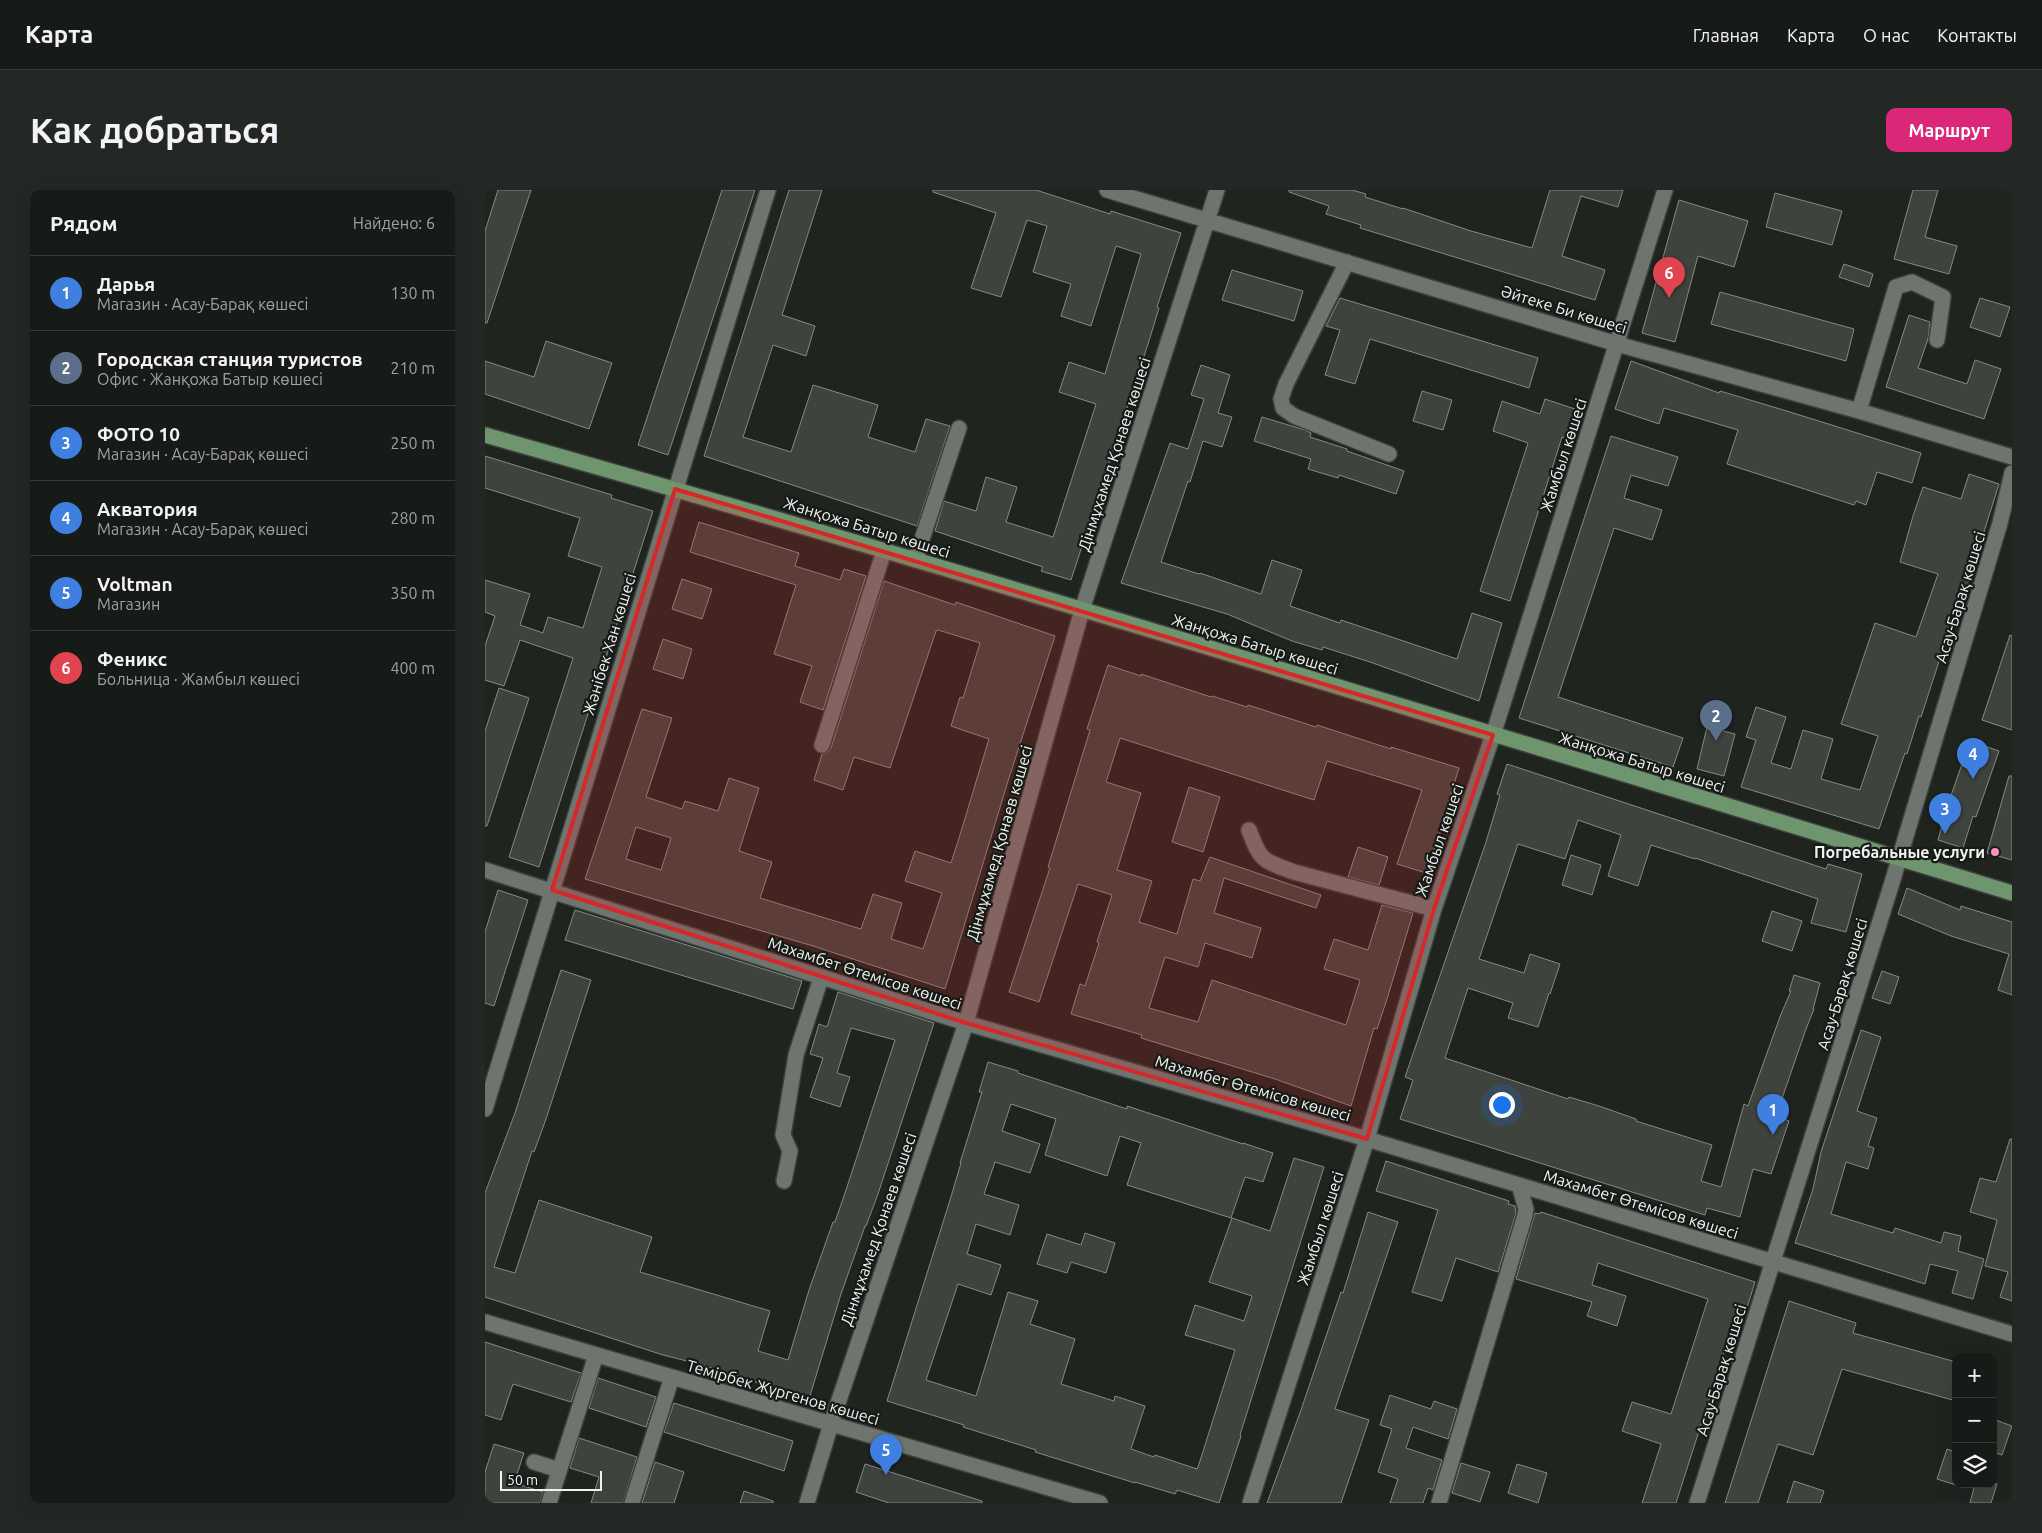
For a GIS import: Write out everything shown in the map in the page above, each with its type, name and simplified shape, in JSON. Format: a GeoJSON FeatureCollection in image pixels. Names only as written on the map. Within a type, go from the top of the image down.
{"type":"FeatureCollection","features":[{"type":"Feature","properties":{"kind":"main road","name":"Жанқожа Батыр көшесі"},"geometry":{"type":"LineString","coordinates":[[485,435],[675,489],[1082,610],[2012,894]]}},
{"type":"Feature","properties":{"kind":"street","name":"Жәнібек Хан көшесі"},"geometry":{"type":"LineString","coordinates":[[485,1108],[768,190]]}},
{"type":"Feature","properties":{"kind":"street","name":"Әйтеке Би көшесі"},"geometry":{"type":"LineString","coordinates":[[1107,190],[1617,344],[1859,411],[2012,457]]}},
{"type":"Feature","properties":{"kind":"street","name":"Дінмұхамед Қонаев көшесі"},"geometry":{"type":"LineString","coordinates":[[807,1503],[831,1424],[966,1024],[1082,610],[1217,190]]}},
{"type":"Feature","properties":{"kind":"street","name":"Жамбыл көшесі"},"geometry":{"type":"LineString","coordinates":[[1250,1503],[1367,1139],[1434,909],[1493,735],[1665,190]]}},
{"type":"Feature","properties":{"kind":"street"},"geometry":{"type":"LineString","coordinates":[[1347,262],[1286,384],[1281,399],[1283,408],[1294,416],[1389,454]]}},
{"type":"Feature","properties":{"kind":"street"},"geometry":{"type":"LineString","coordinates":[[1859,411],[1896,287],[1912,282],[1943,297],[1937,340]]}},
{"type":"Feature","properties":{"kind":"street"},"geometry":{"type":"LineString","coordinates":[[915,560],[959,428]]}},
{"type":"Feature","properties":{"kind":"street","name":"Асау-Барақ көшесі"},"geometry":{"type":"LineString","coordinates":[[1697,1503],[2006,525],[2012,473]]}},
{"type":"Feature","properties":{"kind":"street"},"geometry":{"type":"LineString","coordinates":[[822,745],[884,551]]}},
{"type":"Feature","properties":{"kind":"street"},"geometry":{"type":"LineString","coordinates":[[1249,830],[1259,856],[1271,864],[1294,872],[1434,909]]}},
{"type":"Feature","properties":{"kind":"street","name":"Махамбет Өтемісов көшесі"},"geometry":{"type":"LineString","coordinates":[[485,870],[966,1024],[1367,1139],[2012,1334]]}},
{"type":"Feature","properties":{"kind":"street"},"geometry":{"type":"LineString","coordinates":[[784,1181],[790,1152],[783,1135],[796,1055],[821,978]]}},
{"type":"Feature","properties":{"kind":"street"},"geometry":{"type":"LineString","coordinates":[[1439,1503],[1525,1215],[1526,1209],[1519,1185]]}},
{"type":"Feature","properties":{"kind":"street","name":"Темірбек Жүргенов көшесі"},"geometry":{"type":"LineString","coordinates":[[485,1322],[1100,1503]]}},
{"type":"Feature","properties":{"kind":"street"},"geometry":{"type":"LineString","coordinates":[[549,1503],[596,1355]]}},
{"type":"Feature","properties":{"kind":"street"},"geometry":{"type":"LineString","coordinates":[[632,1503],[672,1377]]}},
{"type":"Feature","properties":{"kind":"street"},"geometry":{"type":"LineString","coordinates":[[534,1462],[559,1470]]}},
{"type":"Feature","properties":{"kind":"highlighted area"},"geometry":{"type":"Polygon","coordinates":[[[675,489],[1493,735],[1434,909],[1367,1139],[966,1023],[552,890],[675,489]]]}},
{"type":"Feature","properties":{"kind":"building"},"geometry":{"type":"Polygon","coordinates":[[[498,190],[531,190],[487,323],[485,323],[485,231],[498,190]]]}},
{"type":"Feature","properties":{"kind":"building"},"geometry":{"type":"Polygon","coordinates":[[[722,190],[755,190],[668,455],[638,445],[722,190]]]}},
{"type":"Feature","properties":{"kind":"building"},"geometry":{"type":"Polygon","coordinates":[[[789,190],[822,190],[782,315],[815,326],[806,356],[773,345],[743,437],[791,452],[813,385],[878,405],[868,437],[915,452],[926,419],[950,426],[917,526],[704,456],[789,190]]]}},
{"type":"Feature","properties":{"kind":"building"},"geometry":{"type":"Polygon","coordinates":[[[933,190],[1036,190],[1110,214],[1111,211],[1181,233],[1157,307],[1159,308],[1148,344],[1071,580],[1041,571],[1043,567],[935,531],[944,501],[976,511],[986,477],[1017,487],[1006,522],[1053,537],[1096,404],[1059,392],[1069,362],[1105,374],[1141,254],[1116,246],[1091,326],[1061,316],[1071,284],[1033,272],[1047,226],[1027,220],[1001,297],[971,288],[996,213],[933,192],[933,190]]]}},
{"type":"Feature","properties":{"kind":"building"},"geometry":{"type":"Polygon","coordinates":[[[1289,190],[1352,190],[1366,194],[1365,197],[1471,231],[1532,248],[1550,190],[1623,190],[1618,207],[1581,196],[1562,256],[1605,270],[1595,300],[1360,228],[1361,225],[1326,214],[1329,206],[1289,192],[1289,190]]]}},
{"type":"Feature","properties":{"kind":"building"},"geometry":{"type":"Polygon","coordinates":[[[1913,190],[1938,190],[1925,237],[1957,246],[1949,274],[1894,259],[1913,190]]]}},
{"type":"Feature","properties":{"kind":"building"},"geometry":{"type":"Polygon","coordinates":[[[1775,193],[1842,211],[1832,245],[1766,227],[1775,193]]]}},
{"type":"Feature","properties":{"kind":"building"},"geometry":{"type":"Polygon","coordinates":[[[1679,200],[1748,221],[1734,267],[1698,256],[1675,342],[1642,333],[1679,200]]]}},
{"type":"Feature","properties":{"kind":"building"},"geometry":{"type":"Polygon","coordinates":[[[1844,264],[1873,274],[1869,287],[1839,277],[1844,264]]]}},
{"type":"Feature","properties":{"kind":"building"},"geometry":{"type":"Polygon","coordinates":[[[1232,270],[1303,291],[1294,321],[1222,300],[1232,270]]]}},
{"type":"Feature","properties":{"kind":"building"},"geometry":{"type":"Polygon","coordinates":[[[1720,292],[1854,329],[1846,361],[1711,324],[1720,292]]]}},
{"type":"Feature","properties":{"kind":"building"},"geometry":{"type":"Polygon","coordinates":[[[1340,298],[1538,358],[1529,388],[1370,339],[1355,384],[1325,375],[1340,330],[1326,326],[1340,298]]]}},
{"type":"Feature","properties":{"kind":"building"},"geometry":{"type":"Polygon","coordinates":[[[1980,298],[2010,307],[2000,337],[1970,327],[1980,298]]]}},
{"type":"Feature","properties":{"kind":"building"},"geometry":{"type":"Polygon","coordinates":[[[1909,315],[1930,322],[1928,339],[1918,368],[1967,384],[1975,360],[2001,369],[1984,419],[1886,387],[1909,315]]]}},
{"type":"Feature","properties":{"kind":"building"},"geometry":{"type":"Polygon","coordinates":[[[546,341],[612,363],[589,429],[485,394],[485,361],[534,377],[546,341]]]}},
{"type":"Feature","properties":{"kind":"building"},"geometry":{"type":"Polygon","coordinates":[[[1631,361],[1719,393],[1720,391],[1921,453],[1912,483],[1877,472],[1866,505],[1856,501],[1854,505],[1727,464],[1738,430],[1664,408],[1659,424],[1615,409],[1631,361]]]}},
{"type":"Feature","properties":{"kind":"building"},"geometry":{"type":"Polygon","coordinates":[[[1201,365],[1230,375],[1218,413],[1232,417],[1222,447],[1203,441],[1161,562],[1261,594],[1272,560],[1302,570],[1290,606],[1340,623],[1341,620],[1457,659],[1472,613],[1502,623],[1479,701],[1370,662],[1323,647],[1322,650],[1292,641],[1227,614],[1121,583],[1170,443],[1188,449],[1204,399],[1191,395],[1201,365]]]}},
{"type":"Feature","properties":{"kind":"building"},"geometry":{"type":"Polygon","coordinates":[[[1422,391],[1452,400],[1443,430],[1413,421],[1422,391]]]}},
{"type":"Feature","properties":{"kind":"building"},"geometry":{"type":"Polygon","coordinates":[[[1545,399],[1575,409],[1565,438],[1562,437],[1510,601],[1480,591],[1528,443],[1493,431],[1502,401],[1540,414],[1545,399]]]}},
{"type":"Feature","properties":{"kind":"building"},"geometry":{"type":"Polygon","coordinates":[[[1262,417],[1305,430],[1311,433],[1310,437],[1404,471],[1396,494],[1339,475],[1338,478],[1308,469],[1311,459],[1254,441],[1262,417]]]}},
{"type":"Feature","properties":{"kind":"building"},"geometry":{"type":"Polygon","coordinates":[[[1611,436],[1678,457],[1668,486],[1631,475],[1624,498],[1662,510],[1652,540],[1614,528],[1558,697],[1683,738],[1673,767],[1519,718],[1611,436]]]}},
{"type":"Feature","properties":{"kind":"building"},"geometry":{"type":"Polygon","coordinates":[[[485,456],[612,495],[611,498],[653,511],[539,867],[509,857],[573,658],[520,640],[504,686],[485,680],[485,646],[495,616],[485,612],[485,580],[530,594],[520,625],[543,633],[548,617],[583,628],[602,567],[568,556],[580,518],[485,488],[485,456]]]}},
{"type":"Feature","properties":{"kind":"building"},"geometry":{"type":"Polygon","coordinates":[[[1969,474],[1999,484],[1962,602],[1948,641],[1946,640],[1921,717],[1919,716],[1907,754],[1905,753],[1879,829],[1741,787],[1756,740],[1746,737],[1756,707],[1786,717],[1771,763],[1791,769],[1803,730],[1833,739],[1821,779],[1860,790],[1878,736],[1841,724],[1875,623],[1916,637],[1938,574],[1900,562],[1913,516],[1923,487],[1961,499],[1969,474]]]}},
{"type":"Feature","properties":{"kind":"building"},"geometry":{"type":"Polygon","coordinates":[[[699,522],[799,553],[795,566],[840,580],[844,569],[866,576],[823,710],[800,702],[812,666],[774,654],[796,585],[690,552],[699,522]]]}},
{"type":"Feature","properties":{"kind":"building"},"geometry":{"type":"Polygon","coordinates":[[[682,579],[712,589],[702,619],[672,609],[682,579]]]}},
{"type":"Feature","properties":{"kind":"building"},"geometry":{"type":"Polygon","coordinates":[[[884,581],[955,605],[956,602],[1055,636],[1008,781],[945,989],[813,946],[585,879],[642,709],[672,718],[646,797],[682,809],[685,801],[718,811],[729,778],[759,788],[739,851],[772,862],[760,898],[861,929],[873,894],[902,903],[891,939],[923,949],[942,893],[905,881],[915,851],[951,863],[959,838],[989,739],[951,726],[960,697],[963,698],[980,643],[936,631],[890,768],[854,757],[843,790],[814,780],[822,754],[828,752],[831,748],[884,581]],[[636,827],[626,859],[661,870],[671,838],[636,827]]]}},
{"type":"Feature","properties":{"kind":"building"},"geometry":{"type":"Polygon","coordinates":[[[2010,635],[2012,636],[2012,730],[1982,720],[2010,635]]]}},
{"type":"Feature","properties":{"kind":"building"},"geometry":{"type":"Polygon","coordinates":[[[663,639],[692,649],[683,679],[653,669],[663,639]]]}},
{"type":"Feature","properties":{"kind":"building"},"geometry":{"type":"Polygon","coordinates":[[[1108,665],[1211,697],[1247,707],[1248,705],[1316,727],[1317,725],[1391,749],[1391,747],[1459,768],[1447,807],[1449,807],[1426,873],[1397,864],[1422,790],[1327,761],[1314,800],[1120,738],[1106,782],[1141,793],[1117,870],[1152,881],[1139,922],[1177,934],[1193,879],[1200,881],[1210,857],[1321,895],[1316,908],[1224,878],[1214,913],[1261,928],[1252,958],[1205,943],[1198,967],[1165,957],[1149,1008],[1198,1022],[1212,980],[1346,1025],[1360,980],[1324,969],[1334,939],[1368,950],[1382,905],[1413,913],[1377,1029],[1374,1028],[1351,1106],[1275,1079],[1141,1038],[1142,1035],[1071,1014],[1080,984],[1085,986],[1112,895],[1078,884],[1039,1002],[1009,992],[1050,868],[1048,867],[1090,730],[1087,729],[1108,665]]]}},
{"type":"Feature","properties":{"kind":"building"},"geometry":{"type":"Polygon","coordinates":[[[499,688],[529,698],[487,826],[485,826],[485,731],[499,688]]]}},
{"type":"Feature","properties":{"kind":"building"},"geometry":{"type":"Polygon","coordinates":[[[1707,727],[1735,734],[1724,776],[1697,769],[1707,727]]]}},
{"type":"Feature","properties":{"kind":"building"},"geometry":{"type":"Polygon","coordinates":[[[1970,741],[1999,751],[1976,817],[1973,816],[1963,848],[1938,840],[1947,807],[1970,741]]]}},
{"type":"Feature","properties":{"kind":"building"},"geometry":{"type":"Polygon","coordinates":[[[1507,764],[1826,869],[1828,864],[1862,874],[1846,932],[1811,923],[1818,899],[1651,845],[1638,886],[1608,876],[1621,835],[1578,820],[1565,859],[1518,844],[1479,959],[1524,973],[1530,954],[1560,964],[1550,994],[1538,1027],[1508,1018],[1513,1003],[1468,988],[1445,1058],[1568,1099],[1569,1097],[1599,1106],[1636,1119],[1636,1121],[1712,1145],[1701,1181],[1721,1187],[1744,1104],[1748,1106],[1791,991],[1789,991],[1794,975],[1820,983],[1814,1009],[1776,1116],[1789,1121],[1771,1174],[1753,1169],[1740,1217],[1707,1208],[1705,1215],[1400,1119],[1413,1080],[1405,1077],[1486,842],[1500,795],[1497,794],[1507,764]]]}},
{"type":"Feature","properties":{"kind":"building"},"geometry":{"type":"Polygon","coordinates":[[[2009,776],[2012,776],[2012,860],[1987,853],[2009,776]]]}},
{"type":"Feature","properties":{"kind":"building"},"geometry":{"type":"Polygon","coordinates":[[[1189,787],[1220,797],[1203,852],[1172,842],[1189,787]]]}},
{"type":"Feature","properties":{"kind":"building"},"geometry":{"type":"Polygon","coordinates":[[[1358,847],[1388,857],[1379,885],[1348,877],[1358,847]]]}},
{"type":"Feature","properties":{"kind":"building"},"geometry":{"type":"Polygon","coordinates":[[[1571,855],[1601,865],[1592,895],[1562,885],[1571,855]]]}},
{"type":"Feature","properties":{"kind":"building"},"geometry":{"type":"Polygon","coordinates":[[[1907,888],[1960,910],[1961,906],[2012,922],[2012,995],[1998,990],[2009,954],[1951,936],[1898,914],[1907,888]]]}},
{"type":"Feature","properties":{"kind":"building"},"geometry":{"type":"Polygon","coordinates":[[[498,890],[528,900],[494,1006],[485,1003],[485,932],[498,890]]]}},
{"type":"Feature","properties":{"kind":"building"},"geometry":{"type":"Polygon","coordinates":[[[575,910],[802,981],[793,1009],[565,940],[575,910]]]}},
{"type":"Feature","properties":{"kind":"building"},"geometry":{"type":"Polygon","coordinates":[[[1772,911],[1802,921],[1792,951],[1762,941],[1772,911]]]}},
{"type":"Feature","properties":{"kind":"building"},"geometry":{"type":"Polygon","coordinates":[[[561,970],[591,980],[546,1119],[534,1152],[532,1151],[494,1267],[515,1273],[539,1200],[652,1237],[640,1272],[770,1311],[758,1351],[788,1360],[809,1290],[833,1222],[835,1222],[895,1040],[851,1028],[837,1073],[850,1077],[840,1107],[810,1097],[823,1058],[810,1054],[819,1024],[827,1027],[838,992],[934,1023],[878,1194],[841,1294],[809,1399],[699,1364],[663,1355],[485,1297],[485,1193],[515,1113],[561,970]]]}},
{"type":"Feature","properties":{"kind":"building"},"geometry":{"type":"Polygon","coordinates":[[[1882,971],[1899,977],[1890,1004],[1872,998],[1882,971]]]}},
{"type":"Feature","properties":{"kind":"building"},"geometry":{"type":"Polygon","coordinates":[[[1861,1030],[1881,1037],[1857,1111],[1877,1118],[1868,1146],[1874,1148],[1868,1169],[1846,1162],[1831,1214],[1893,1233],[1895,1228],[1941,1243],[1944,1232],[1961,1236],[1958,1251],[1984,1259],[1973,1299],[1952,1293],[1958,1271],[1930,1264],[1925,1284],[1795,1243],[1813,1189],[1821,1152],[1861,1030]]]}},
{"type":"Feature","properties":{"kind":"building"},"geometry":{"type":"Polygon","coordinates":[[[988,1062],[1127,1109],[1127,1106],[1273,1153],[1263,1182],[1245,1177],[1231,1218],[1127,1185],[1141,1143],[1120,1136],[1107,1176],[1045,1155],[1056,1119],[1011,1104],[1002,1131],[1040,1144],[1030,1173],[995,1162],[984,1194],[1019,1205],[1010,1235],[976,1224],[967,1254],[1001,1265],[991,1295],[958,1284],[926,1380],[976,1396],[1008,1292],[1038,1301],[1030,1324],[1075,1339],[1061,1384],[1114,1401],[1115,1396],[1145,1406],[1131,1449],[1154,1457],[1155,1455],[1197,1469],[1199,1464],[1235,1350],[1185,1335],[1195,1305],[1244,1321],[1252,1296],[1209,1282],[1232,1218],[1270,1231],[1294,1158],[1324,1167],[1219,1503],[1177,1490],[1175,1494],[1135,1483],[1035,1452],[1036,1450],[963,1427],[964,1425],[887,1401],[950,1200],[982,1092],[979,1092],[988,1062]]]}},
{"type":"Feature","properties":{"kind":"building"},"geometry":{"type":"Polygon","coordinates":[[[2010,1139],[2012,1139],[2012,1301],[2000,1297],[2008,1272],[1985,1266],[1997,1220],[1970,1212],[1980,1178],[1996,1182],[2010,1139]]]}},
{"type":"Feature","properties":{"kind":"building"},"geometry":{"type":"Polygon","coordinates":[[[1386,1161],[1509,1201],[1508,1204],[1515,1206],[1516,1213],[1498,1272],[1456,1258],[1442,1301],[1412,1292],[1438,1210],[1376,1191],[1386,1161]]]}},
{"type":"Feature","properties":{"kind":"building"},"geometry":{"type":"Polygon","coordinates":[[[1368,1212],[1398,1222],[1335,1409],[1369,1420],[1341,1503],[1267,1503],[1341,1292],[1343,1293],[1368,1212]]]}},
{"type":"Feature","properties":{"kind":"building"},"geometry":{"type":"Polygon","coordinates":[[[1541,1212],[1755,1282],[1746,1311],[1738,1309],[1676,1503],[1642,1503],[1661,1444],[1622,1431],[1632,1402],[1671,1414],[1708,1299],[1598,1263],[1592,1285],[1626,1296],[1617,1326],[1587,1316],[1592,1302],[1516,1279],[1535,1213],[1540,1214],[1541,1212]]]}},
{"type":"Feature","properties":{"kind":"building"},"geometry":{"type":"Polygon","coordinates":[[[1085,1233],[1115,1243],[1106,1273],[1071,1262],[1067,1273],[1037,1264],[1047,1234],[1081,1245],[1085,1233]]]}},
{"type":"Feature","properties":{"kind":"building"},"geometry":{"type":"Polygon","coordinates":[[[1789,1301],[1856,1323],[1853,1333],[1952,1361],[1952,1400],[1842,1369],[1813,1455],[1778,1444],[1758,1503],[1725,1503],[1789,1301]]]}},
{"type":"Feature","properties":{"kind":"building"},"geometry":{"type":"Polygon","coordinates":[[[485,1342],[581,1373],[571,1402],[513,1384],[501,1420],[485,1415],[485,1342]]]}},
{"type":"Feature","properties":{"kind":"building"},"geometry":{"type":"Polygon","coordinates":[[[598,1378],[656,1397],[646,1427],[589,1408],[598,1378]]]}},
{"type":"Feature","properties":{"kind":"building"},"geometry":{"type":"Polygon","coordinates":[[[1390,1395],[1431,1409],[1434,1401],[1457,1409],[1448,1439],[1413,1427],[1406,1448],[1442,1460],[1433,1490],[1428,1488],[1423,1503],[1390,1503],[1398,1479],[1378,1472],[1392,1429],[1380,1425],[1390,1395]]]}},
{"type":"Feature","properties":{"kind":"building"},"geometry":{"type":"Polygon","coordinates":[[[674,1403],[793,1441],[784,1471],[664,1432],[674,1403]]]}},
{"type":"Feature","properties":{"kind":"building"},"geometry":{"type":"Polygon","coordinates":[[[1997,1420],[2012,1426],[2002,1455],[1997,1453],[1997,1420]]]}},
{"type":"Feature","properties":{"kind":"building"},"geometry":{"type":"Polygon","coordinates":[[[579,1438],[637,1457],[623,1503],[591,1503],[599,1477],[570,1468],[579,1438]]]}},
{"type":"Feature","properties":{"kind":"building"},"geometry":{"type":"Polygon","coordinates":[[[494,1444],[524,1453],[514,1483],[543,1492],[540,1503],[485,1503],[485,1472],[494,1444]]]}},
{"type":"Feature","properties":{"kind":"building"},"geometry":{"type":"Polygon","coordinates":[[[1947,1449],[1952,1451],[1952,1484],[1937,1479],[1947,1449]]]}},
{"type":"Feature","properties":{"kind":"building"},"geometry":{"type":"Polygon","coordinates":[[[655,1462],[684,1472],[674,1503],[642,1503],[655,1462]]]}},
{"type":"Feature","properties":{"kind":"building"},"geometry":{"type":"Polygon","coordinates":[[[1461,1463],[1490,1472],[1480,1502],[1452,1493],[1461,1463]]]}},
{"type":"Feature","properties":{"kind":"building"},"geometry":{"type":"Polygon","coordinates":[[[865,1464],[982,1501],[982,1503],[889,1503],[856,1492],[865,1464]]]}},
{"type":"Feature","properties":{"kind":"building"},"geometry":{"type":"Polygon","coordinates":[[[1517,1464],[1547,1473],[1538,1503],[1508,1493],[1517,1464]]]}},
{"type":"Feature","properties":{"kind":"building"},"geometry":{"type":"Polygon","coordinates":[[[1794,1481],[1824,1491],[1820,1503],[1787,1503],[1794,1481]]]}},
{"type":"Feature","properties":{"kind":"building"},"geometry":{"type":"Polygon","coordinates":[[[1974,1488],[1996,1488],[1991,1503],[1970,1503],[1974,1488]]]}},
{"type":"Feature","properties":{"kind":"building"},"geometry":{"type":"Polygon","coordinates":[[[744,1491],[773,1501],[773,1503],[740,1503],[744,1491]]]}},
{"type":"Feature","properties":{"kind":"place","name":"Феникс"},"geometry":{"type":"Point","coordinates":[1669,298]}},
{"type":"Feature","properties":{"kind":"place","name":"Городская станция туристов"},"geometry":{"type":"Point","coordinates":[1716,741]}},
{"type":"Feature","properties":{"kind":"place","name":"Акватория"},"geometry":{"type":"Point","coordinates":[1973,779]}},
{"type":"Feature","properties":{"kind":"place","name":"ФОТО 10"},"geometry":{"type":"Point","coordinates":[1945,834]}},
{"type":"Feature","properties":{"kind":"place","name":"Погребальные услуги"},"geometry":{"type":"Point","coordinates":[1995,852]}},
{"type":"Feature","properties":{"kind":"place","name":"Дарья"},"geometry":{"type":"Point","coordinates":[1773,1135]}},
{"type":"Feature","properties":{"kind":"place","name":"Voltman"},"geometry":{"type":"Point","coordinates":[886,1475]}}]}
